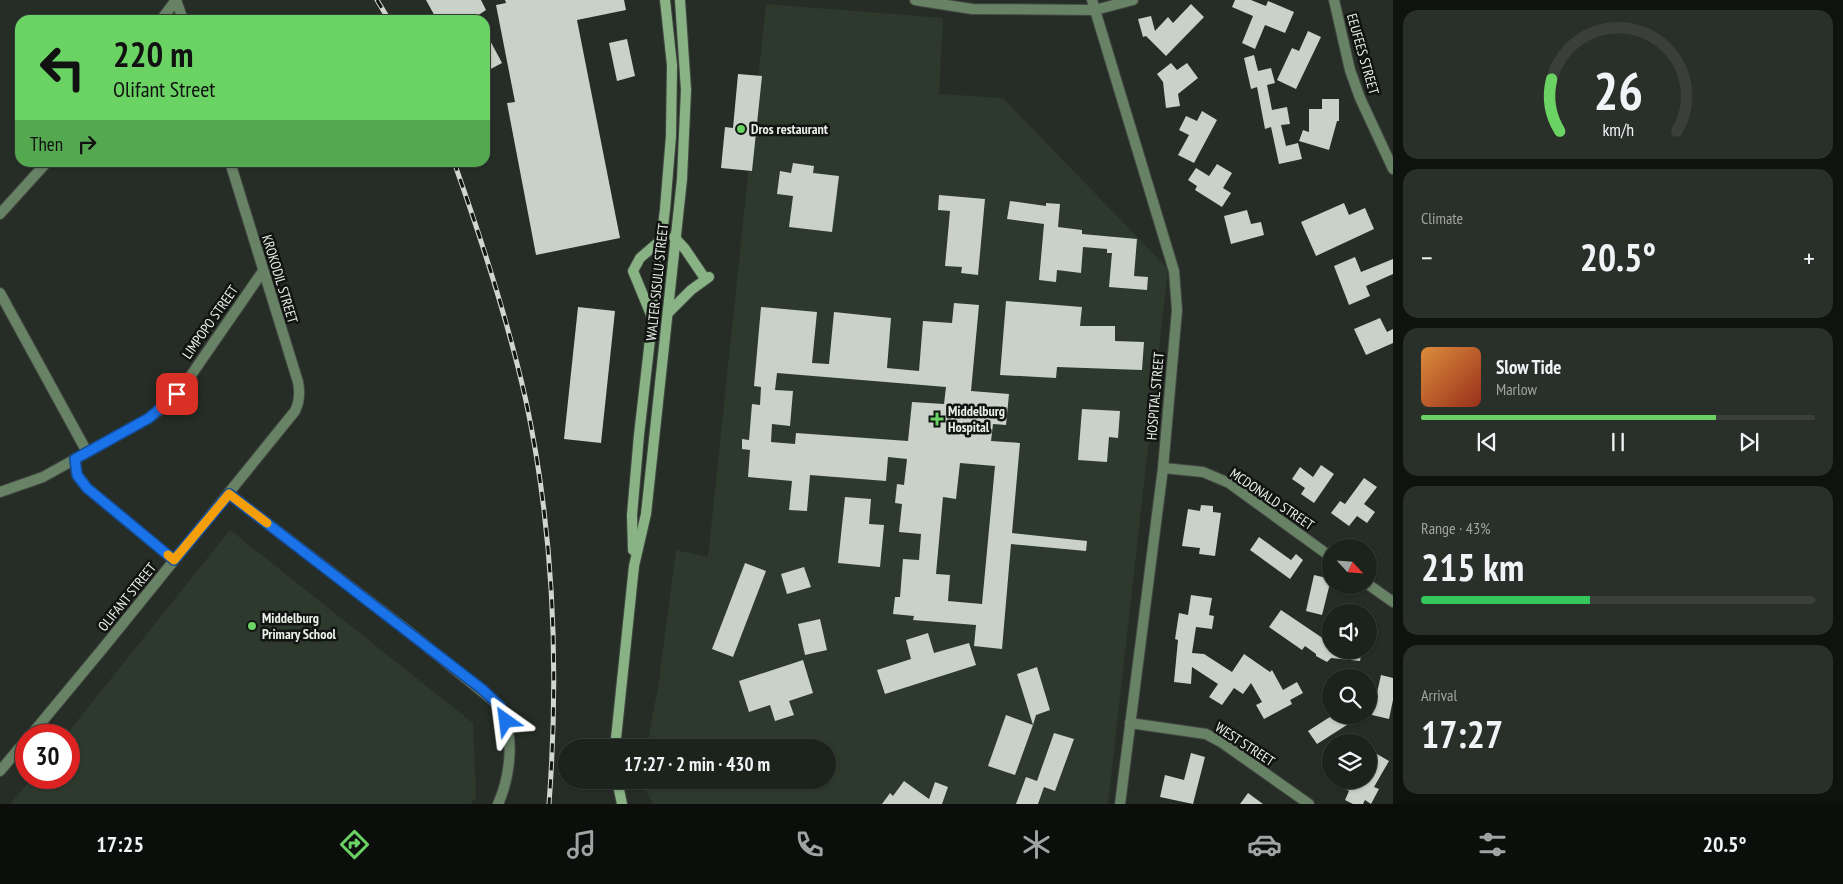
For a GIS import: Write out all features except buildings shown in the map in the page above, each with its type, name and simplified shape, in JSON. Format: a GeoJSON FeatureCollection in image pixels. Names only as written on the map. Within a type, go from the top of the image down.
{"type":"FeatureCollection","features":[{"type":"Feature","properties":{"kind":"main road","name":"WALTER SISULU STREET"},"geometry":{"type":"LineString","coordinates":[[634,566],[632,515],[671,136],[672,65],[665,0]]}},
{"type":"Feature","properties":{"kind":"main road","name":"WALTER SISULU STREET"},"geometry":{"type":"LineString","coordinates":[[616,739],[634,566],[646,514],[668,313],[674,237],[682,179],[686,90],[680,0]]}},
{"type":"Feature","properties":{"kind":"main road"},"geometry":{"type":"LineString","coordinates":[[668,313],[706,277],[674,237]]}},
{"type":"Feature","properties":{"kind":"main road"},"geometry":{"type":"LineString","coordinates":[[653,319],[633,271],[640,258],[661,240]]}},
{"type":"Feature","properties":{"kind":"main road"},"geometry":{"type":"LineString","coordinates":[[619,789],[622,804]]}},
{"type":"Feature","properties":{"kind":"street"},"geometry":{"type":"LineString","coordinates":[[165,15],[176,0]]}},
{"type":"Feature","properties":{"kind":"street"},"geometry":{"type":"LineString","coordinates":[[176,0],[181,15]]}},
{"type":"Feature","properties":{"kind":"street"},"geometry":{"type":"LineString","coordinates":[[915,0],[972,9],[1094,5],[1133,0]]}},
{"type":"Feature","properties":{"kind":"street","name":"EEUFEES STREET"},"geometry":{"type":"LineString","coordinates":[[1334,0],[1350,70],[1360,98],[1393,169]]}},
{"type":"Feature","properties":{"kind":"street","name":"HOSPITAL STREET"},"geometry":{"type":"LineString","coordinates":[[1094,5],[1174,271],[1177,310],[1163,468],[1120,804]]}},
{"type":"Feature","properties":{"kind":"street"},"geometry":{"type":"LineString","coordinates":[[0,214],[42,167]]}},
{"type":"Feature","properties":{"kind":"street","name":"KROKODIL STREET"},"geometry":{"type":"LineString","coordinates":[[232,167],[300,390],[298,404]]}},
{"type":"Feature","properties":{"kind":"street","name":"LIMPOPO STREET"},"geometry":{"type":"LineString","coordinates":[[0,492],[43,477],[149,418],[177,394],[263,271]]}},
{"type":"Feature","properties":{"kind":"street"},"geometry":{"type":"LineString","coordinates":[[0,293],[87,452]]}},
{"type":"Feature","properties":{"kind":"street","name":"OLIFANT STREET"},"geometry":{"type":"LineString","coordinates":[[39,724],[229,494],[295,411],[298,404]]}},
{"type":"Feature","properties":{"kind":"street"},"geometry":{"type":"LineString","coordinates":[[75,459],[77,475],[87,488],[174,560]]}},
{"type":"Feature","properties":{"kind":"street","name":"MCDONALD STREET"},"geometry":{"type":"LineString","coordinates":[[1163,468],[1203,472],[1229,483],[1322,550]]}},
{"type":"Feature","properties":{"kind":"street"},"geometry":{"type":"LineString","coordinates":[[229,494],[403,627],[500,706],[508,730],[509,763],[498,804]]}},
{"type":"Feature","properties":{"kind":"street"},"geometry":{"type":"LineString","coordinates":[[1378,591],[1393,602]]}},
{"type":"Feature","properties":{"kind":"street","name":"WEST STREET"},"geometry":{"type":"LineString","coordinates":[[1130,724],[1206,734],[1221,742],[1308,804]]}},
{"type":"Feature","properties":{"kind":"street"},"geometry":{"type":"LineString","coordinates":[[0,771],[15,753]]}},
{"type":"Feature","properties":{"kind":"shaded area","name":"Middelburg Hospital"},"geometry":{"type":"Polygon","coordinates":[[[766,4],[943,18],[939,94],[1003,98],[1168,269],[1108,804],[653,804],[645,789],[836,789],[836,739],[648,739],[659,681],[676,550],[708,557],[766,4]]]}},
{"type":"Feature","properties":{"kind":"shaded area","name":"Middelburg Primary School"},"geometry":{"type":"Polygon","coordinates":[[[230,530],[473,723],[476,797],[471,804],[10,804],[23,789],[80,789],[80,724],[75,724],[230,530]]]}},
{"type":"Feature","properties":{"kind":"railway"},"geometry":{"type":"LineString","coordinates":[[377,0],[386,15]]}},
{"type":"Feature","properties":{"kind":"railway"},"geometry":{"type":"LineString","coordinates":[[456,167],[503,311],[519,371],[543,501],[552,602],[554,652],[554,703],[549,804]]}},
{"type":"Feature","properties":{"kind":"slow traffic"},"geometry":{"type":"LineString","coordinates":[[168,555],[174,560],[229,494],[267,523]]}},
{"type":"Feature","properties":{"kind":"place","name":"Dros restaurant"},"geometry":{"type":"Point","coordinates":[741,129]}},
{"type":"Feature","properties":{"kind":"place","name":"Middelburg Hospital"},"geometry":{"type":"Point","coordinates":[937,419]}},
{"type":"Feature","properties":{"kind":"place","name":"Middelburg Primary School"},"geometry":{"type":"Point","coordinates":[252,626]}},
{"type":"Feature","properties":{"kind":"route"},"geometry":{"type":"LineString","coordinates":[[177,394],[149,418],[75,459],[77,475],[96,498],[174,560],[229,494],[482,689],[500,706],[506,721]]}}]}
